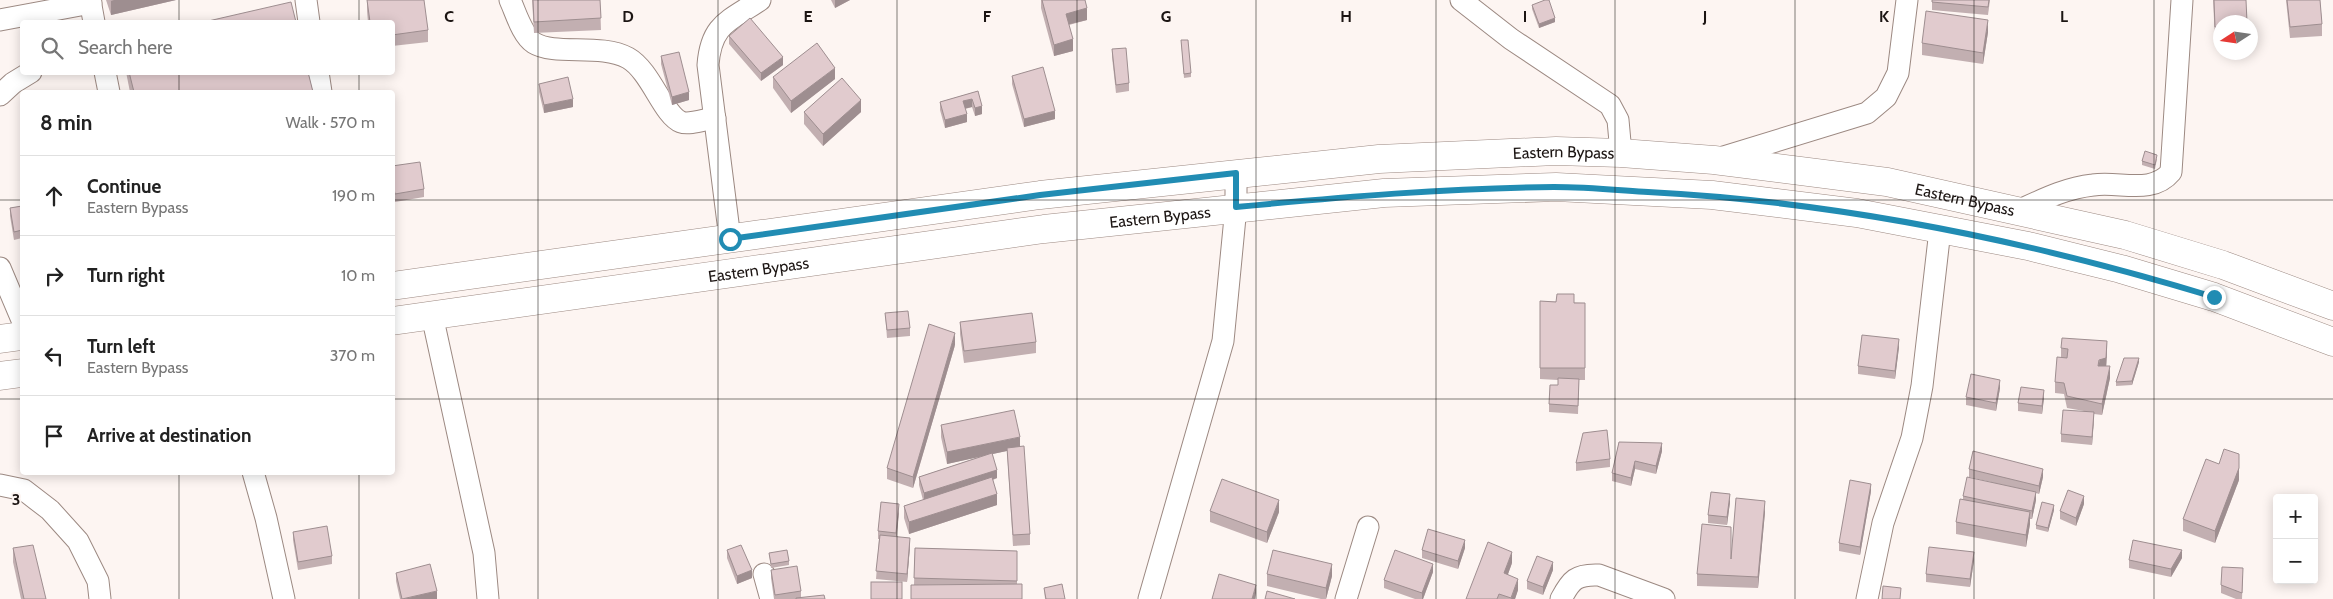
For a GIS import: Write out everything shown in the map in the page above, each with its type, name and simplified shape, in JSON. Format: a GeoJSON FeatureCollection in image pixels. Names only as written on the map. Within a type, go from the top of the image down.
{"type":"FeatureCollection","features":[{"type":"Feature","properties":{"kind":"main road","name":"Eastern Bypass"},"geometry":{"type":"LineString","coordinates":[[395,286],[1040,195],[1380,158],[1556,151],[1621,153],[1714,160],[1887,182],[2020,210],[2125,236],[2223,265],[2333,306]]}},
{"type":"Feature","properties":{"kind":"main road","name":"Eastern Bypass"},"geometry":{"type":"LineString","coordinates":[[395,321],[1044,228],[1384,193],[1556,187],[1712,196],[1857,213],[2028,246],[2121,269],[2214,297],[2333,342]]}},
{"type":"Feature","properties":{"kind":"main road"},"geometry":{"type":"LineString","coordinates":[[0,339],[20,336]]}},
{"type":"Feature","properties":{"kind":"main road"},"geometry":{"type":"LineString","coordinates":[[0,376],[20,373]]}},
{"type":"Feature","properties":{"kind":"street"},"geometry":{"type":"LineString","coordinates":[[306,0],[310,20]]}},
{"type":"Feature","properties":{"kind":"street"},"geometry":{"type":"LineString","coordinates":[[510,0],[524,31],[533,42],[544,47],[606,51],[627,58],[644,71],[674,117],[682,122],[715,118]]}},
{"type":"Feature","properties":{"kind":"street"},"geometry":{"type":"LineString","coordinates":[[730,239],[708,65],[713,36],[723,24],[760,0]]}},
{"type":"Feature","properties":{"kind":"street"},"geometry":{"type":"LineString","coordinates":[[1461,0],[1511,39],[1610,105],[1618,120],[1621,153]]}},
{"type":"Feature","properties":{"kind":"street"},"geometry":{"type":"LineString","coordinates":[[1714,160],[1867,113],[1886,97],[1898,73],[1907,0]]}},
{"type":"Feature","properties":{"kind":"street"},"geometry":{"type":"LineString","coordinates":[[2020,210],[2056,193],[2094,184],[2152,185],[2164,181],[2171,172],[2182,0]]}},
{"type":"Feature","properties":{"kind":"street"},"geometry":{"type":"LineString","coordinates":[[0,20],[92,9]]}},
{"type":"Feature","properties":{"kind":"street"},"geometry":{"type":"LineString","coordinates":[[0,95],[26,75]]}},
{"type":"Feature","properties":{"kind":"street"},"geometry":{"type":"LineString","coordinates":[[106,75],[109,90]]}},
{"type":"Feature","properties":{"kind":"street"},"geometry":{"type":"LineString","coordinates":[[318,75],[321,90]]}},
{"type":"Feature","properties":{"kind":"street"},"geometry":{"type":"LineString","coordinates":[[1149,599],[1220,357],[1236,207],[1236,173]]}},
{"type":"Feature","properties":{"kind":"street"},"geometry":{"type":"LineString","coordinates":[[1867,599],[1883,522],[1912,438],[1922,386],[1940,230]]}},
{"type":"Feature","properties":{"kind":"street"},"geometry":{"type":"LineString","coordinates":[[0,268],[20,315]]}},
{"type":"Feature","properties":{"kind":"street"},"geometry":{"type":"LineString","coordinates":[[432,315],[484,553],[488,599]]}},
{"type":"Feature","properties":{"kind":"street"},"geometry":{"type":"LineString","coordinates":[[253,475],[266,518],[284,599]]}},
{"type":"Feature","properties":{"kind":"street"},"geometry":{"type":"LineString","coordinates":[[0,484],[24,490],[50,510],[78,541],[98,581],[100,599]]}},
{"type":"Feature","properties":{"kind":"street"},"geometry":{"type":"LineString","coordinates":[[1346,599],[1368,527]]}},
{"type":"Feature","properties":{"kind":"street"},"geometry":{"type":"LineString","coordinates":[[764,574],[771,599]]}},
{"type":"Feature","properties":{"kind":"street"},"geometry":{"type":"LineString","coordinates":[[1560,599],[1569,583],[1576,578],[1599,575],[1664,599]]}},
{"type":"Feature","properties":{"kind":"building"},"geometry":{"type":"Polygon","coordinates":[[[367,0],[424,0],[428,30],[395,35],[395,20],[370,20],[367,0]]]}},
{"type":"Feature","properties":{"kind":"building"},"geometry":{"type":"Polygon","coordinates":[[[533,0],[600,0],[601,18],[534,22],[533,0]]]}},
{"type":"Feature","properties":{"kind":"building"},"geometry":{"type":"Polygon","coordinates":[[[1042,0],[1085,0],[1087,8],[1066,14],[1073,39],[1054,45],[1042,0]]]}},
{"type":"Feature","properties":{"kind":"building"},"geometry":{"type":"Polygon","coordinates":[[[1549,0],[1555,18],[1539,24],[1532,5],[1549,0]]]}},
{"type":"Feature","properties":{"kind":"building"},"geometry":{"type":"Polygon","coordinates":[[[1932,0],[1989,0],[1988,7],[1932,2],[1932,0]]]}},
{"type":"Feature","properties":{"kind":"building"},"geometry":{"type":"Polygon","coordinates":[[[2214,0],[2246,0],[2247,15],[2215,15],[2214,0]]]}},
{"type":"Feature","properties":{"kind":"building"},"geometry":{"type":"Polygon","coordinates":[[[2287,0],[2320,0],[2322,24],[2290,27],[2287,0]]]}},
{"type":"Feature","properties":{"kind":"building"},"geometry":{"type":"Polygon","coordinates":[[[291,2],[296,20],[213,20],[291,2]]]}},
{"type":"Feature","properties":{"kind":"building"},"geometry":{"type":"Polygon","coordinates":[[[1926,11],[1988,20],[1983,53],[1922,43],[1926,11]]]}},
{"type":"Feature","properties":{"kind":"building"},"geometry":{"type":"Polygon","coordinates":[[[750,18],[783,57],[761,73],[729,36],[750,18]]]}},
{"type":"Feature","properties":{"kind":"building"},"geometry":{"type":"Polygon","coordinates":[[[1181,40],[1188,40],[1191,73],[1184,74],[1181,40]]]}},
{"type":"Feature","properties":{"kind":"building"},"geometry":{"type":"Polygon","coordinates":[[[817,43],[835,68],[791,101],[773,77],[817,43]]]}},
{"type":"Feature","properties":{"kind":"building"},"geometry":{"type":"Polygon","coordinates":[[[1126,48],[1129,83],[1116,85],[1112,49],[1126,48]]]}},
{"type":"Feature","properties":{"kind":"building"},"geometry":{"type":"Polygon","coordinates":[[[679,52],[689,92],[672,97],[661,56],[679,52]]]}},
{"type":"Feature","properties":{"kind":"building"},"geometry":{"type":"Polygon","coordinates":[[[1043,67],[1055,111],[1024,119],[1012,76],[1043,67]]]}},
{"type":"Feature","properties":{"kind":"building"},"geometry":{"type":"Polygon","coordinates":[[[130,75],[309,75],[312,90],[134,90],[130,75]]]}},
{"type":"Feature","properties":{"kind":"building"},"geometry":{"type":"Polygon","coordinates":[[[568,77],[573,99],[544,105],[539,84],[568,77]]]}},
{"type":"Feature","properties":{"kind":"building"},"geometry":{"type":"Polygon","coordinates":[[[842,78],[861,100],[823,134],[804,112],[842,78]]]}},
{"type":"Feature","properties":{"kind":"building"},"geometry":{"type":"Polygon","coordinates":[[[978,91],[982,106],[975,108],[972,99],[963,101],[967,114],[945,120],[940,102],[978,91]]]}},
{"type":"Feature","properties":{"kind":"building"},"geometry":{"type":"Polygon","coordinates":[[[2145,151],[2157,155],[2155,165],[2142,161],[2145,151]]]}},
{"type":"Feature","properties":{"kind":"building"},"geometry":{"type":"Polygon","coordinates":[[[420,162],[424,189],[395,194],[395,166],[420,162]]]}},
{"type":"Feature","properties":{"kind":"building"},"geometry":{"type":"Polygon","coordinates":[[[20,206],[20,230],[14,232],[10,208],[20,206]]]}},
{"type":"Feature","properties":{"kind":"building"},"geometry":{"type":"Polygon","coordinates":[[[1557,294],[1574,294],[1574,303],[1585,303],[1585,368],[1540,368],[1540,301],[1556,302],[1557,294]]]}},
{"type":"Feature","properties":{"kind":"building"},"geometry":{"type":"Polygon","coordinates":[[[908,311],[910,328],[887,330],[885,313],[908,311]]]}},
{"type":"Feature","properties":{"kind":"building"},"geometry":{"type":"Polygon","coordinates":[[[1032,313],[1036,342],[964,351],[960,322],[1032,313]]]}},
{"type":"Feature","properties":{"kind":"building"},"geometry":{"type":"Polygon","coordinates":[[[929,324],[955,333],[913,477],[887,468],[929,324]]]}},
{"type":"Feature","properties":{"kind":"building"},"geometry":{"type":"Polygon","coordinates":[[[1862,335],[1899,339],[1895,371],[1858,366],[1862,335]]]}},
{"type":"Feature","properties":{"kind":"building"},"geometry":{"type":"Polygon","coordinates":[[[2062,338],[2107,341],[2106,358],[2099,360],[2098,366],[2110,366],[2102,404],[2067,396],[2064,383],[2055,382],[2057,357],[2067,358],[2068,349],[2061,348],[2062,338]]]}},
{"type":"Feature","properties":{"kind":"building"},"geometry":{"type":"Polygon","coordinates":[[[2124,358],[2139,358],[2132,381],[2116,382],[2124,358]]]}},
{"type":"Feature","properties":{"kind":"building"},"geometry":{"type":"Polygon","coordinates":[[[1971,374],[2000,380],[1996,403],[1966,397],[1971,374]]]}},
{"type":"Feature","properties":{"kind":"building"},"geometry":{"type":"Polygon","coordinates":[[[1558,378],[1579,379],[1578,406],[1549,404],[1550,385],[1558,385],[1558,378]]]}},
{"type":"Feature","properties":{"kind":"building"},"geometry":{"type":"Polygon","coordinates":[[[2021,387],[2044,390],[2042,406],[2018,403],[2021,387]]]}},
{"type":"Feature","properties":{"kind":"building"},"geometry":{"type":"Polygon","coordinates":[[[1014,410],[1020,437],[947,452],[941,425],[1014,410]]]}},
{"type":"Feature","properties":{"kind":"building"},"geometry":{"type":"Polygon","coordinates":[[[2063,410],[2094,412],[2092,437],[2061,434],[2063,410]]]}},
{"type":"Feature","properties":{"kind":"building"},"geometry":{"type":"Polygon","coordinates":[[[1607,430],[1610,459],[1576,463],[1583,433],[1607,430]]]}},
{"type":"Feature","properties":{"kind":"building"},"geometry":{"type":"Polygon","coordinates":[[[1619,442],[1662,443],[1656,466],[1635,461],[1631,478],[1612,473],[1619,442]]]}},
{"type":"Feature","properties":{"kind":"building"},"geometry":{"type":"Polygon","coordinates":[[[1024,446],[1030,534],[1013,535],[1007,448],[1024,446]]]}},
{"type":"Feature","properties":{"kind":"building"},"geometry":{"type":"Polygon","coordinates":[[[2224,449],[2239,454],[2239,468],[2215,531],[2183,519],[2206,459],[2219,464],[2224,449]]]}},
{"type":"Feature","properties":{"kind":"building"},"geometry":{"type":"Polygon","coordinates":[[[1973,451],[2043,469],[2039,486],[1969,469],[1973,451]]]}},
{"type":"Feature","properties":{"kind":"building"},"geometry":{"type":"Polygon","coordinates":[[[992,453],[997,470],[924,493],[919,477],[992,453]]]}},
{"type":"Feature","properties":{"kind":"building"},"geometry":{"type":"Polygon","coordinates":[[[992,477],[997,494],[909,522],[904,506],[992,477]]]}},
{"type":"Feature","properties":{"kind":"building"},"geometry":{"type":"Polygon","coordinates":[[[1967,477],[2036,492],[2032,511],[1963,496],[1967,477]]]}},
{"type":"Feature","properties":{"kind":"building"},"geometry":{"type":"Polygon","coordinates":[[[1222,479],[1279,500],[1267,532],[1210,511],[1222,479]]]}},
{"type":"Feature","properties":{"kind":"building"},"geometry":{"type":"Polygon","coordinates":[[[1850,480],[1871,484],[1860,547],[1839,543],[1850,480]]]}},
{"type":"Feature","properties":{"kind":"building"},"geometry":{"type":"Polygon","coordinates":[[[2068,490],[2084,496],[2076,518],[2060,511],[2068,490]]]}},
{"type":"Feature","properties":{"kind":"building"},"geometry":{"type":"Polygon","coordinates":[[[1711,492],[1730,494],[1727,517],[1708,515],[1711,492]]]}},
{"type":"Feature","properties":{"kind":"building"},"geometry":{"type":"Polygon","coordinates":[[[1736,498],[1765,501],[1758,577],[1697,574],[1702,524],[1731,527],[1731,559],[1736,498]]]}},
{"type":"Feature","properties":{"kind":"building"},"geometry":{"type":"Polygon","coordinates":[[[1960,499],[2030,512],[2026,535],[1956,522],[1960,499]]]}},
{"type":"Feature","properties":{"kind":"building"},"geometry":{"type":"Polygon","coordinates":[[[881,502],[899,504],[896,533],[878,531],[881,502]]]}},
{"type":"Feature","properties":{"kind":"building"},"geometry":{"type":"Polygon","coordinates":[[[2042,502],[2054,505],[2048,528],[2036,525],[2042,502]]]}},
{"type":"Feature","properties":{"kind":"building"},"geometry":{"type":"Polygon","coordinates":[[[327,526],[332,556],[298,562],[293,532],[327,526]]]}},
{"type":"Feature","properties":{"kind":"building"},"geometry":{"type":"Polygon","coordinates":[[[1428,529],[1465,540],[1458,561],[1422,550],[1428,529]]]}},
{"type":"Feature","properties":{"kind":"building"},"geometry":{"type":"Polygon","coordinates":[[[880,535],[910,538],[907,574],[876,571],[880,535]]]}},
{"type":"Feature","properties":{"kind":"building"},"geometry":{"type":"Polygon","coordinates":[[[2133,540],[2182,550],[2171,569],[2129,560],[2133,540]]]}},
{"type":"Feature","properties":{"kind":"building"},"geometry":{"type":"Polygon","coordinates":[[[1488,542],[1512,552],[1504,573],[1518,579],[1511,598],[1499,594],[1497,599],[1466,599],[1488,542]]]}},
{"type":"Feature","properties":{"kind":"building"},"geometry":{"type":"Polygon","coordinates":[[[33,545],[46,599],[24,599],[13,548],[33,545]]]}},
{"type":"Feature","properties":{"kind":"building"},"geometry":{"type":"Polygon","coordinates":[[[741,545],[752,570],[737,576],[727,550],[741,545]]]}},
{"type":"Feature","properties":{"kind":"building"},"geometry":{"type":"Polygon","coordinates":[[[1929,547],[1974,552],[1970,579],[1926,574],[1929,547]]]}},
{"type":"Feature","properties":{"kind":"building"},"geometry":{"type":"Polygon","coordinates":[[[915,548],[1017,551],[1017,581],[914,578],[915,548]]]}},
{"type":"Feature","properties":{"kind":"building"},"geometry":{"type":"Polygon","coordinates":[[[787,550],[789,561],[771,564],[769,553],[787,550]]]}},
{"type":"Feature","properties":{"kind":"building"},"geometry":{"type":"Polygon","coordinates":[[[1273,550],[1332,564],[1326,588],[1267,574],[1273,550]]]}},
{"type":"Feature","properties":{"kind":"building"},"geometry":{"type":"Polygon","coordinates":[[[1395,550],[1433,564],[1422,593],[1384,580],[1395,550]]]}},
{"type":"Feature","properties":{"kind":"building"},"geometry":{"type":"Polygon","coordinates":[[[1537,556],[1553,562],[1543,587],[1527,581],[1537,556]]]}},
{"type":"Feature","properties":{"kind":"building"},"geometry":{"type":"Polygon","coordinates":[[[430,564],[437,591],[402,599],[396,573],[430,564]]]}},
{"type":"Feature","properties":{"kind":"building"},"geometry":{"type":"Polygon","coordinates":[[[797,566],[801,591],[775,595],[771,570],[797,566]]]}},
{"type":"Feature","properties":{"kind":"building"},"geometry":{"type":"Polygon","coordinates":[[[2222,567],[2243,568],[2242,593],[2221,585],[2222,567]]]}},
{"type":"Feature","properties":{"kind":"building"},"geometry":{"type":"Polygon","coordinates":[[[1219,574],[1256,585],[1252,599],[1212,599],[1219,574]]]}},
{"type":"Feature","properties":{"kind":"building"},"geometry":{"type":"Polygon","coordinates":[[[871,582],[902,582],[902,599],[871,599],[871,582]]]}},
{"type":"Feature","properties":{"kind":"building"},"geometry":{"type":"Polygon","coordinates":[[[1022,584],[1022,599],[911,599],[911,585],[1022,584]]]}},
{"type":"Feature","properties":{"kind":"building"},"geometry":{"type":"Polygon","coordinates":[[[1062,584],[1065,599],[1046,599],[1044,588],[1062,584]]]}},
{"type":"Feature","properties":{"kind":"building"},"geometry":{"type":"Polygon","coordinates":[[[1883,586],[1901,588],[1900,599],[1882,599],[1883,586]]]}},
{"type":"Feature","properties":{"kind":"building"},"geometry":{"type":"Polygon","coordinates":[[[1267,591],[1295,599],[1265,599],[1267,591]]]}},
{"type":"Feature","properties":{"kind":"building"},"geometry":{"type":"Polygon","coordinates":[[[824,595],[825,599],[796,599],[796,598],[824,595]]]}},
{"type":"Feature","properties":{"kind":"route"},"geometry":{"type":"LineString","coordinates":[[730,239],[1040,195],[1236,173],[1236,207],[1384,193],[1556,187],[1712,196],[1857,213],[2028,246],[2121,269],[2214,297]]}}]}
